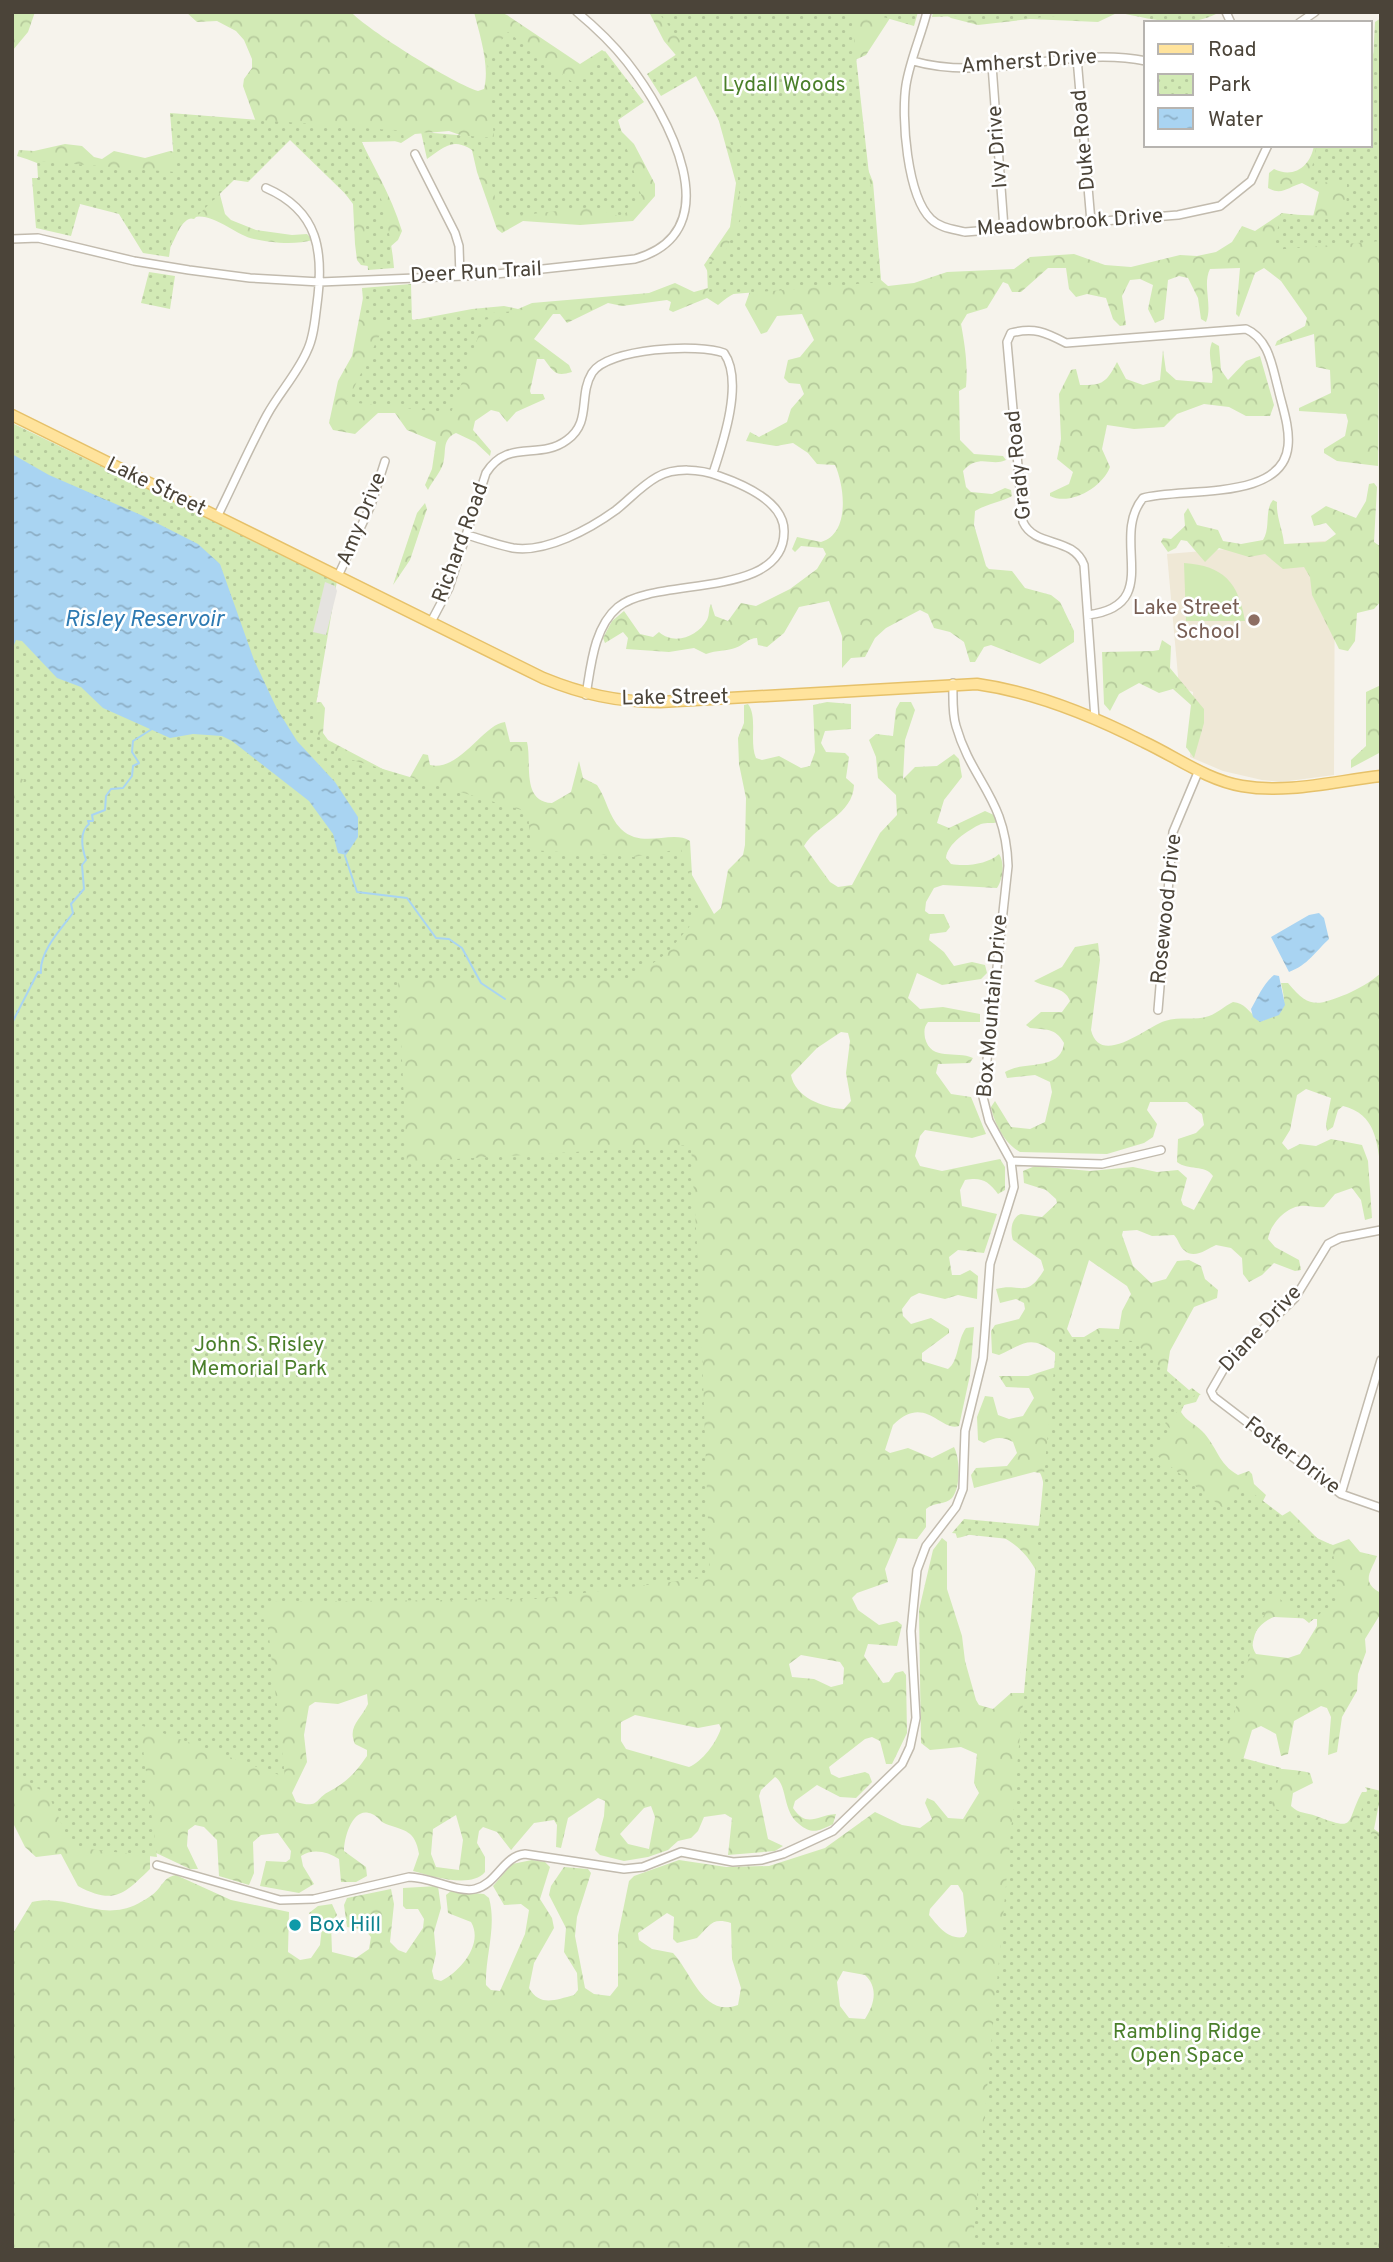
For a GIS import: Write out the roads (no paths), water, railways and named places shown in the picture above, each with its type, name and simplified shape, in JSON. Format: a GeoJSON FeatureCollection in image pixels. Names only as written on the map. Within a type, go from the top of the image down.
{"type":"FeatureCollection","features":[{"type":"Feature","properties":{"kind":"main road","name":"Lake Street"},"geometry":{"type":"LineString","coordinates":[[12,415],[543,678],[586,695],[632,702],[660,702],[953,683],[996,687],[1095,719],[1199,770],[1235,784],[1265,788],[1381,776]]}},
{"type":"Feature","properties":{"kind":"street","name":"Deer Run Trail"},"geometry":{"type":"LineString","coordinates":[[12,239],[38,238],[134,261],[189,270],[250,278],[320,282],[460,276],[635,259],[656,253],[672,240],[683,220],[688,198],[685,177],[660,113],[626,61],[577,12]]}},
{"type":"Feature","properties":{"kind":"street","name":"Meadowbrook Drive"},"geometry":{"type":"LineString","coordinates":[[927,12],[904,104],[915,195],[933,221],[948,228],[965,232],[1178,215],[1220,206],[1251,181],[1267,147]]}},
{"type":"Feature","properties":{"kind":"street","name":"Amherst Drive"},"geometry":{"type":"LineString","coordinates":[[913,61],[951,68],[1077,58],[1126,57],[1144,61]]}},
{"type":"Feature","properties":{"kind":"street","name":"Duke Road"},"geometry":{"type":"LineString","coordinates":[[1077,58],[1091,222]]}},
{"type":"Feature","properties":{"kind":"street","name":"Ivy Drive"},"geometry":{"type":"LineString","coordinates":[[992,65],[1004,228]]}},
{"type":"Feature","properties":{"kind":"street"},"geometry":{"type":"LineString","coordinates":[[415,154],[454,233],[458,246],[460,276]]}},
{"type":"Feature","properties":{"kind":"street"},"geometry":{"type":"LineString","coordinates":[[217,517],[267,414],[308,349],[320,282],[318,239],[309,223],[285,196],[266,188]]}},
{"type":"Feature","properties":{"kind":"street","name":"Grady Road"},"geometry":{"type":"LineString","coordinates":[[1088,615],[1107,613],[1124,602],[1131,580],[1131,523],[1136,506],[1143,498],[1254,485],[1277,469],[1286,457],[1289,444],[1272,367],[1265,345],[1256,334],[1246,329],[1066,342],[1046,331],[1028,329],[1011,333],[1007,342],[1023,522],[1027,531],[1080,554],[1084,565],[1095,719]]}},
{"type":"Feature","properties":{"kind":"street","name":"Richard Road"},"geometry":{"type":"LineString","coordinates":[[431,622],[449,587],[486,473],[494,460],[503,454],[547,449],[564,442],[578,431],[585,414],[586,391],[592,373],[605,360],[623,355],[701,348],[724,353],[732,364],[734,380],[713,473]]}},
{"type":"Feature","properties":{"kind":"street","name":"Amy Drive"},"geometry":{"type":"LineString","coordinates":[[338,576],[371,505],[385,461]]}},
{"type":"Feature","properties":{"kind":"street"},"geometry":{"type":"LineString","coordinates":[[467,535],[514,548],[531,548],[590,525],[615,510],[644,484],[663,474],[684,470],[713,473],[754,491],[774,506],[784,524],[784,541],[775,557],[745,575],[725,583],[648,593],[619,606],[606,620],[597,639],[586,695]]}},
{"type":"Feature","properties":{"kind":"street","name":"Box Mountain Drive"},"geometry":{"type":"LineString","coordinates":[[157,1866],[254,1895],[297,1901],[409,1877],[428,1878],[462,1889],[478,1888],[519,1855],[624,1869],[643,1867],[681,1852],[733,1862],[762,1860],[814,1842],[843,1824],[896,1772],[913,1737],[916,1717],[911,1631],[913,1591],[923,1552],[956,1507],[963,1489],[965,1431],[984,1357],[990,1264],[1013,1195],[1014,1178],[1012,1161],[989,1121],[983,1097],[1008,866],[1007,844],[999,811],[956,726],[953,683]]}},
{"type":"Feature","properties":{"kind":"street","name":"Rosewood Drive"},"geometry":{"type":"LineString","coordinates":[[1158,1010],[1173,832],[1199,770]]}},
{"type":"Feature","properties":{"kind":"street"},"geometry":{"type":"LineString","coordinates":[[1012,1161],[1102,1164],[1161,1150]]}},
{"type":"Feature","properties":{"kind":"street","name":"Diane Drive"},"geometry":{"type":"LineString","coordinates":[[1211,1391],[1226,1365],[1295,1298],[1328,1244],[1339,1238],[1381,1230]]}},
{"type":"Feature","properties":{"kind":"street"},"geometry":{"type":"LineString","coordinates":[[1341,1494],[1381,1360]]}},
{"type":"Feature","properties":{"kind":"street","name":"Foster Drive"},"geometry":{"type":"LineString","coordinates":[[1211,1391],[1214,1397],[1341,1494],[1381,1508]]}},
{"type":"Feature","properties":{"kind":"water","name":"Risley Reservoir"},"geometry":{"type":"Polygon","coordinates":[[[12,454],[49,475],[141,515],[198,544],[220,564],[254,660],[277,709],[297,741],[335,782],[358,817],[358,837],[346,855],[338,853],[333,834],[309,801],[232,741],[222,736],[193,734],[170,738],[103,708],[81,687],[57,678],[22,641],[16,640],[12,650],[12,454]]]}},
{"type":"Feature","properties":{"kind":"water"},"geometry":{"type":"Polygon","coordinates":[[[1319,913],[1324,918],[1329,939],[1306,962],[1289,972],[1271,937],[1309,915],[1319,913]]]}},
{"type":"Feature","properties":{"kind":"water"},"geometry":{"type":"Polygon","coordinates":[[[1274,975],[1279,976],[1285,1005],[1279,1015],[1260,1022],[1253,1017],[1251,1009],[1274,975]]]}},
{"type":"Feature","properties":{"kind":"waterway"},"geometry":{"type":"LineString","coordinates":[[12,1023],[38,972],[41,973],[47,949],[73,913],[71,904],[84,889],[82,865],[86,860],[82,840],[88,821],[93,821],[92,815],[105,810],[106,796],[111,789],[123,788],[132,776],[133,766],[139,763],[132,752],[133,741],[152,729]]}},
{"type":"Feature","properties":{"kind":"waterway"},"geometry":{"type":"LineString","coordinates":[[345,856],[357,892],[407,898],[436,938],[449,939],[462,948],[481,983],[505,999]]}},
{"type":"Feature","properties":{"kind":"place","name":"Lake Street School"},"geometry":{"type":"Point","coordinates":[1254,620]}},
{"type":"Feature","properties":{"kind":"place","name":"Box Hill"},"geometry":{"type":"Point","coordinates":[295,1925]}},
{"type":"Feature","properties":{"kind":"park label","name":"Lydall Woods"},"geometry":{"type":"Point","coordinates":[784,85]}},
{"type":"Feature","properties":{"kind":"park label","name":"John S. Risley Memorial Park"},"geometry":{"type":"Point","coordinates":[259,1357]}},
{"type":"Feature","properties":{"kind":"park label","name":"Rambling Ridge Open Space"},"geometry":{"type":"Point","coordinates":[1187,2044]}}]}
